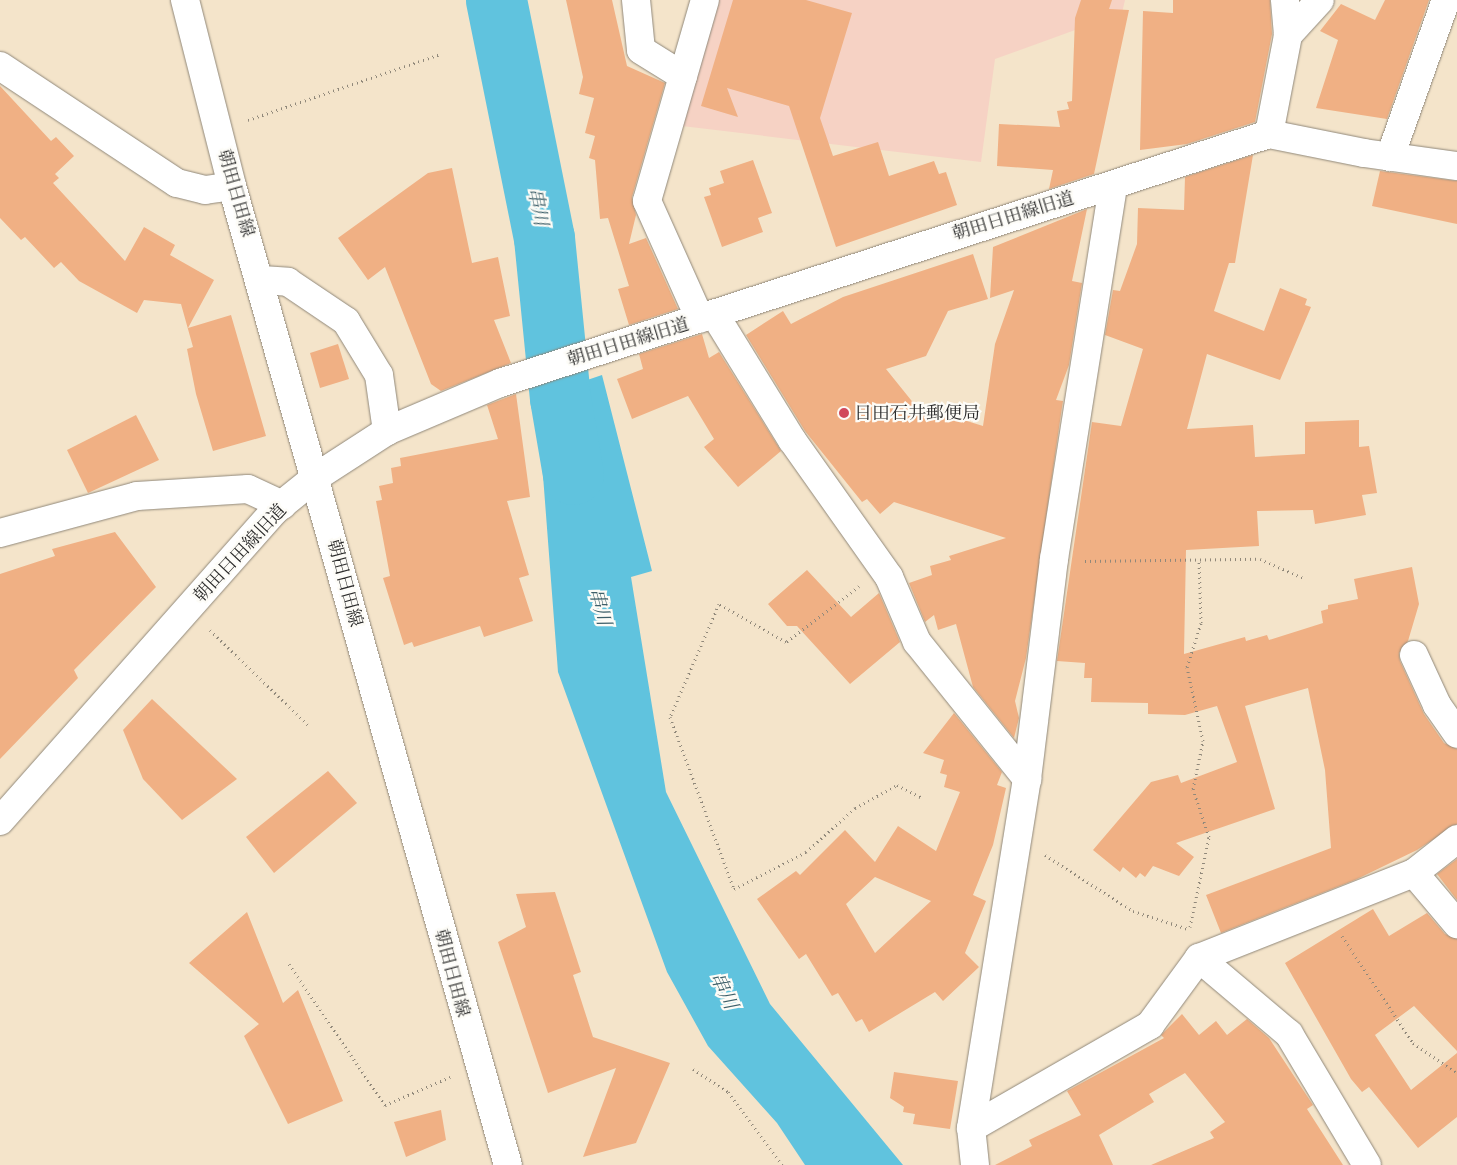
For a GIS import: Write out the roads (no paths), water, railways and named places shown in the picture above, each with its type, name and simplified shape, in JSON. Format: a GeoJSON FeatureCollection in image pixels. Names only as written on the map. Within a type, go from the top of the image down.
{"type":"FeatureCollection","features":[{"type":"Feature","properties":{"kind":"street","name":"朝田日田線"},"geometry":{"type":"LineString","coordinates":[[185,0],[232,186],[262,280],[508,1165]]}},
{"type":"Feature","properties":{"kind":"street"},"geometry":{"type":"LineString","coordinates":[[636,0],[641,50],[683,76]]}},
{"type":"Feature","properties":{"kind":"street"},"geometry":{"type":"LineString","coordinates":[[705,0],[647,201],[707,317],[883,568],[918,642],[1028,779]]}},
{"type":"Feature","properties":{"kind":"street"},"geometry":{"type":"LineString","coordinates":[[1285,0],[1288,35],[1269,134],[1390,157],[1457,166]]}},
{"type":"Feature","properties":{"kind":"street"},"geometry":{"type":"LineString","coordinates":[[1288,35],[1320,0]]}},
{"type":"Feature","properties":{"kind":"street"},"geometry":{"type":"LineString","coordinates":[[1390,157],[1446,0]]}},
{"type":"Feature","properties":{"kind":"street"},"geometry":{"type":"LineString","coordinates":[[0,66],[177,183],[205,190],[232,186]]}},
{"type":"Feature","properties":{"kind":"street","name":"朝田日田線旧道"},"geometry":{"type":"LineString","coordinates":[[0,821],[282,506],[316,477],[387,431],[500,382],[707,317],[1025,210],[1113,187],[1269,134]]}},
{"type":"Feature","properties":{"kind":"street"},"geometry":{"type":"LineString","coordinates":[[976,1165],[970,1128],[1028,779],[1054,559],[1113,187]]}},
{"type":"Feature","properties":{"kind":"street"},"geometry":{"type":"LineString","coordinates":[[262,280],[288,282],[346,321],[379,375],[387,431]]}},
{"type":"Feature","properties":{"kind":"street"},"geometry":{"type":"LineString","coordinates":[[0,532],[138,496],[248,489],[282,506]]}},
{"type":"Feature","properties":{"kind":"street"},"geometry":{"type":"LineString","coordinates":[[1414,655],[1447,702],[1457,734]]}},
{"type":"Feature","properties":{"kind":"street"},"geometry":{"type":"LineString","coordinates":[[970,1128],[1150,1025],[1206,956],[1414,872],[1457,839]]}},
{"type":"Feature","properties":{"kind":"street"},"geometry":{"type":"LineString","coordinates":[[1414,872],[1457,924]]}},
{"type":"Feature","properties":{"kind":"street"},"geometry":{"type":"LineString","coordinates":[[1206,956],[1289,1034],[1367,1165]]}},
{"type":"Feature","properties":{"kind":"water"},"geometry":{"type":"Polygon","coordinates":[[[602,375],[652,571],[631,577],[666,792],[770,1004],[903,1165],[805,1165],[777,1123],[708,1046],[667,972],[558,672],[537,397],[602,375]]]}},
{"type":"Feature","properties":{"kind":"waterway","name":"串川"},"geometry":{"type":"LineString","coordinates":[[496,0],[544,238],[560,398],[573,474]]}},
{"type":"Feature","properties":{"kind":"place","name":"日田石井郵便局"},"geometry":{"type":"Point","coordinates":[844,413]}}]}
